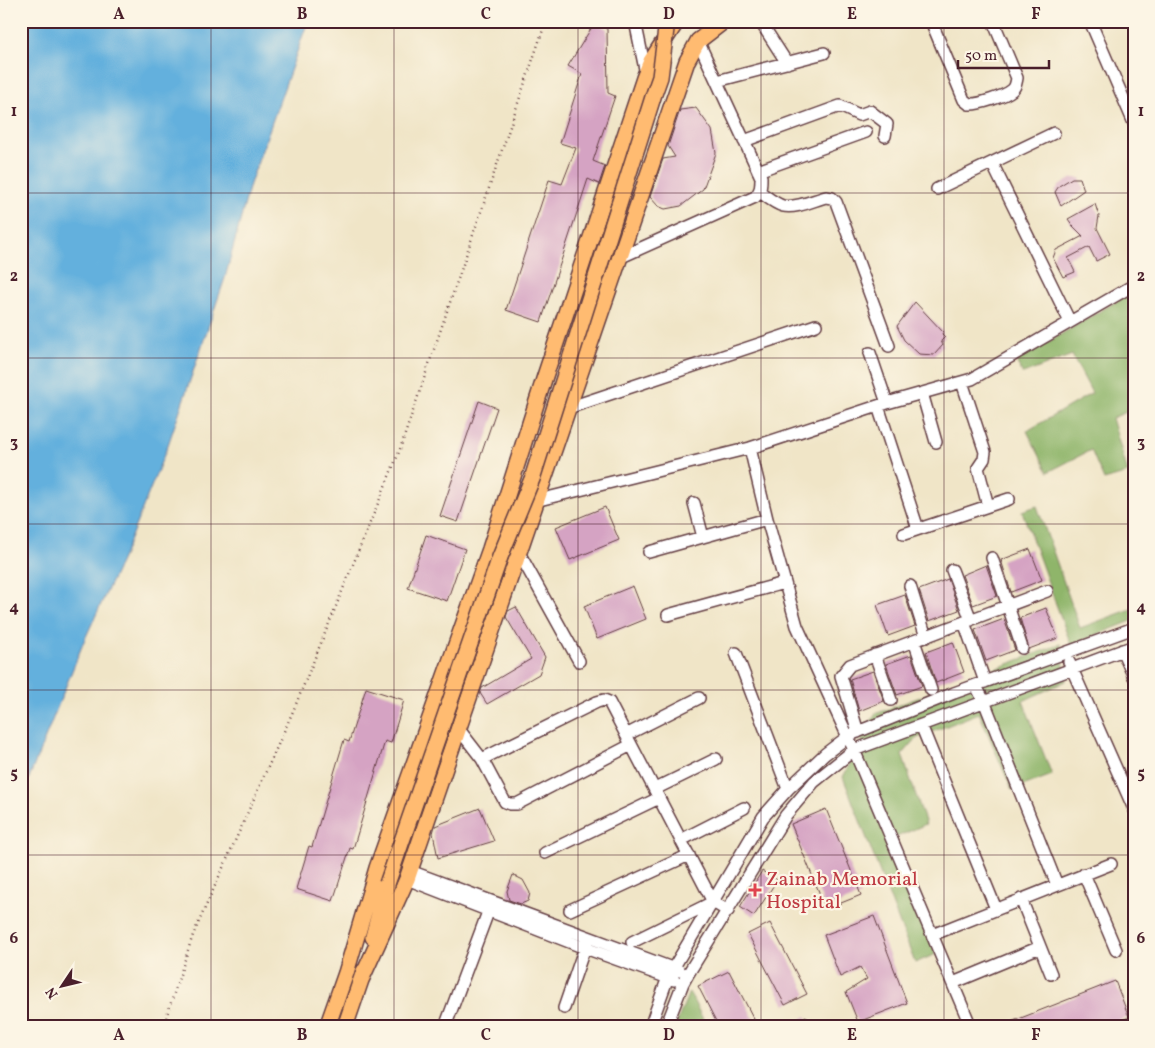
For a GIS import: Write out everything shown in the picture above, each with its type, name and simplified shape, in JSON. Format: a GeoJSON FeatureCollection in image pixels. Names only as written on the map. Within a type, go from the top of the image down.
{"type":"FeatureCollection","features":[{"type":"Feature","properties":{"kind":"main road"},"geometry":{"type":"LineString","coordinates":[[497,527],[510,515],[647,92],[655,63],[658,32],[656,21]]}},
{"type":"Feature","properties":{"kind":"main road"},"geometry":{"type":"LineString","coordinates":[[345,1027],[361,980],[387,884],[500,557],[532,478],[660,77],[666,21]]}},
{"type":"Feature","properties":{"kind":"main road"},"geometry":{"type":"LineString","coordinates":[[327,1027],[346,973],[377,868],[490,549],[545,376],[646,74],[651,61],[677,21]]}},
{"type":"Feature","properties":{"kind":"main road"},"geometry":{"type":"LineString","coordinates":[[361,980],[408,875],[687,61],[698,41],[724,21]]}},
{"type":"Feature","properties":{"kind":"main road"},"geometry":{"type":"LineString","coordinates":[[490,549],[517,555]]}},
{"type":"Feature","properties":{"kind":"street"},"geometry":{"type":"LineString","coordinates":[[636,21],[646,74]]}},
{"type":"Feature","properties":{"kind":"street"},"geometry":{"type":"LineString","coordinates":[[760,21],[786,63]]}},
{"type":"Feature","properties":{"kind":"street"},"geometry":{"type":"LineString","coordinates":[[931,21],[964,100],[969,104],[975,105],[1010,92],[1016,84],[1017,78],[993,21]]}},
{"type":"Feature","properties":{"kind":"street"},"geometry":{"type":"LineString","coordinates":[[1090,21],[1134,123]]}},
{"type":"Feature","properties":{"kind":"street"},"geometry":{"type":"LineString","coordinates":[[620,258],[755,197],[760,192],[761,186],[758,171],[698,41]]}},
{"type":"Feature","properties":{"kind":"street"},"geometry":{"type":"LineString","coordinates":[[716,82],[824,53]]}},
{"type":"Feature","properties":{"kind":"street"},"geometry":{"type":"LineString","coordinates":[[744,141],[840,106],[859,115],[870,111],[887,124],[885,136]]}},
{"type":"Feature","properties":{"kind":"street"},"geometry":{"type":"LineString","coordinates":[[758,171],[866,132]]}},
{"type":"Feature","properties":{"kind":"street"},"geometry":{"type":"LineString","coordinates":[[937,189],[1054,133]]}},
{"type":"Feature","properties":{"kind":"street"},"geometry":{"type":"LineString","coordinates":[[992,163],[1070,322]]}},
{"type":"Feature","properties":{"kind":"street"},"geometry":{"type":"LineString","coordinates":[[760,192],[784,206],[826,197],[832,198],[836,202],[889,346]]}},
{"type":"Feature","properties":{"kind":"street"},"geometry":{"type":"LineString","coordinates":[[535,501],[750,448],[882,404],[972,379],[1134,284]]}},
{"type":"Feature","properties":{"kind":"street"},"geometry":{"type":"LineString","coordinates":[[568,408],[816,325]]}},
{"type":"Feature","properties":{"kind":"street"},"geometry":{"type":"LineString","coordinates":[[870,353],[882,404],[918,529]]}},
{"type":"Feature","properties":{"kind":"street"},"geometry":{"type":"LineString","coordinates":[[962,382],[985,452],[978,468],[988,506]]}},
{"type":"Feature","properties":{"kind":"street"},"geometry":{"type":"LineString","coordinates":[[922,393],[936,442]]}},
{"type":"Feature","properties":{"kind":"street"},"geometry":{"type":"LineString","coordinates":[[750,448],[766,520],[797,626],[854,750],[971,1027]]}},
{"type":"Feature","properties":{"kind":"street"},"geometry":{"type":"LineString","coordinates":[[904,534],[1009,499]]}},
{"type":"Feature","properties":{"kind":"street"},"geometry":{"type":"LineString","coordinates":[[694,503],[703,537]]}},
{"type":"Feature","properties":{"kind":"street"},"geometry":{"type":"LineString","coordinates":[[649,552],[766,520]]}},
{"type":"Feature","properties":{"kind":"street"},"geometry":{"type":"LineString","coordinates":[[517,555],[579,661]]}},
{"type":"Feature","properties":{"kind":"street"},"geometry":{"type":"LineString","coordinates":[[992,558],[1022,648]]}},
{"type":"Feature","properties":{"kind":"street"},"geometry":{"type":"LineString","coordinates":[[952,570],[968,621],[984,701],[1057,885]]}},
{"type":"Feature","properties":{"kind":"street"},"geometry":{"type":"LineString","coordinates":[[668,615],[784,583]]}},
{"type":"Feature","properties":{"kind":"street"},"geometry":{"type":"LineString","coordinates":[[910,586],[926,637]]}},
{"type":"Feature","properties":{"kind":"street"},"geometry":{"type":"LineString","coordinates":[[858,732],[841,676],[850,665],[1047,591]]}},
{"type":"Feature","properties":{"kind":"street"},"geometry":{"type":"LineString","coordinates":[[650,1027],[670,973],[763,817],[788,789],[825,754],[847,737],[858,732],[980,684],[1134,628]]}},
{"type":"Feature","properties":{"kind":"street"},"geometry":{"type":"LineString","coordinates":[[914,640],[931,690]]}},
{"type":"Feature","properties":{"kind":"street"},"geometry":{"type":"LineString","coordinates":[[666,1027],[685,978],[786,815],[814,782],[854,750],[1134,646]]}},
{"type":"Feature","properties":{"kind":"street"},"geometry":{"type":"LineString","coordinates":[[1122,650],[1134,677]]}},
{"type":"Feature","properties":{"kind":"street"},"geometry":{"type":"LineString","coordinates":[[736,653],[788,789]]}},
{"type":"Feature","properties":{"kind":"street"},"geometry":{"type":"LineString","coordinates":[[1066,653],[1134,809]]}},
{"type":"Feature","properties":{"kind":"street"},"geometry":{"type":"LineString","coordinates":[[875,655],[891,700]]}},
{"type":"Feature","properties":{"kind":"street"},"geometry":{"type":"LineString","coordinates":[[458,728],[482,759],[505,802],[517,804],[699,698]]}},
{"type":"Feature","properties":{"kind":"street"},"geometry":{"type":"LineString","coordinates":[[482,759],[598,702],[604,700],[609,702],[713,902],[728,911]]}},
{"type":"Feature","properties":{"kind":"street"},"geometry":{"type":"LineString","coordinates":[[921,725],[996,909]]}},
{"type":"Feature","properties":{"kind":"street"},"geometry":{"type":"LineString","coordinates":[[545,853],[657,794],[716,759]]}},
{"type":"Feature","properties":{"kind":"street"},"geometry":{"type":"LineString","coordinates":[[681,840],[744,808]]}},
{"type":"Feature","properties":{"kind":"street"},"geometry":{"type":"LineString","coordinates":[[570,910],[689,856]]}},
{"type":"Feature","properties":{"kind":"street"},"geometry":{"type":"LineString","coordinates":[[932,935],[1111,864]]}},
{"type":"Feature","properties":{"kind":"street"},"geometry":{"type":"LineString","coordinates":[[1084,874],[1116,950]]}},
{"type":"Feature","properties":{"kind":"street"},"geometry":{"type":"LineString","coordinates":[[408,875],[685,978]]}},
{"type":"Feature","properties":{"kind":"street"},"geometry":{"type":"LineString","coordinates":[[1022,899],[1051,974]]}},
{"type":"Feature","properties":{"kind":"street"},"geometry":{"type":"LineString","coordinates":[[632,942],[713,902]]}},
{"type":"Feature","properties":{"kind":"street"},"geometry":{"type":"LineString","coordinates":[[445,1027],[491,906]]}},
{"type":"Feature","properties":{"kind":"street"},"geometry":{"type":"LineString","coordinates":[[564,1008],[587,942]]}},
{"type":"Feature","properties":{"kind":"street"},"geometry":{"type":"LineString","coordinates":[[953,983],[1040,947]]}},
{"type":"Feature","properties":{"kind":"path"},"geometry":{"type":"LineString","coordinates":[[163,1027],[193,935],[294,709],[399,452],[546,21]]}},
{"type":"Feature","properties":{"kind":"green space"},"geometry":{"type":"Polygon","coordinates":[[[1134,291],[1134,409],[1112,418],[1128,473],[1104,480],[1091,450],[1048,472],[1027,431],[1092,393],[1072,355],[1023,374],[1016,361],[1134,291]]]}},
{"type":"Feature","properties":{"kind":"green space"},"geometry":{"type":"Polygon","coordinates":[[[1037,506],[1080,628],[1134,608],[1134,620],[1071,645],[1022,511],[1037,506]]]}},
{"type":"Feature","properties":{"kind":"green space"},"geometry":{"type":"Polygon","coordinates":[[[1061,644],[1066,681],[1023,701],[1052,775],[1012,790],[979,713],[917,738],[902,755],[926,824],[890,840],[936,954],[915,963],[843,777],[875,714],[1061,644]]]}},
{"type":"Feature","properties":{"kind":"green space"},"geometry":{"type":"Polygon","coordinates":[[[689,992],[707,1027],[675,1027],[689,992]]]}},
{"type":"Feature","properties":{"kind":"water"},"geometry":{"type":"Polygon","coordinates":[[[21,21],[308,21],[250,184],[225,278],[168,445],[124,554],[84,641],[21,798],[21,21]]]}},
{"type":"Feature","properties":{"kind":"building"},"geometry":{"type":"Polygon","coordinates":[[[595,22],[607,29],[608,93],[615,96],[593,161],[605,166],[599,184],[588,179],[541,322],[506,310],[549,180],[562,184],[576,148],[560,143],[582,74],[568,66],[595,22]]]}},
{"type":"Feature","properties":{"kind":"building"},"geometry":{"type":"Polygon","coordinates":[[[696,108],[712,130],[716,153],[703,189],[681,206],[665,209],[658,206],[650,197],[663,159],[675,157],[668,146],[680,110],[696,108]]]}},
{"type":"Feature","properties":{"kind":"building"},"geometry":{"type":"Polygon","coordinates":[[[1072,178],[1080,178],[1084,190],[1061,206],[1055,192],[1059,186],[1072,178]]]}},
{"type":"Feature","properties":{"kind":"building"},"geometry":{"type":"Polygon","coordinates":[[[1095,204],[1099,216],[1097,228],[1110,254],[1096,261],[1089,247],[1068,258],[1075,272],[1063,277],[1053,258],[1056,250],[1083,236],[1068,219],[1095,204]]]}},
{"type":"Feature","properties":{"kind":"building"},"geometry":{"type":"Polygon","coordinates":[[[915,302],[943,332],[942,334],[945,337],[941,341],[943,345],[934,355],[919,354],[904,340],[897,326],[915,302]]]}},
{"type":"Feature","properties":{"kind":"building"},"geometry":{"type":"Polygon","coordinates":[[[479,401],[497,408],[458,522],[440,516],[479,401]]]}},
{"type":"Feature","properties":{"kind":"building"},"geometry":{"type":"Polygon","coordinates":[[[605,507],[619,540],[570,560],[556,527],[605,507]]]}},
{"type":"Feature","properties":{"kind":"building"},"geometry":{"type":"Polygon","coordinates":[[[426,535],[465,549],[447,601],[408,588],[426,535]]]}},
{"type":"Feature","properties":{"kind":"building"},"geometry":{"type":"Polygon","coordinates":[[[1030,549],[1042,580],[1011,592],[1001,560],[1030,549]]]}},
{"type":"Feature","properties":{"kind":"building"},"geometry":{"type":"Polygon","coordinates":[[[986,565],[997,596],[973,605],[962,575],[986,565]]]}},
{"type":"Feature","properties":{"kind":"building"},"geometry":{"type":"Polygon","coordinates":[[[948,579],[959,610],[929,621],[919,590],[948,579]]]}},
{"type":"Feature","properties":{"kind":"building"},"geometry":{"type":"Polygon","coordinates":[[[633,586],[646,619],[597,639],[584,606],[633,586]]]}},
{"type":"Feature","properties":{"kind":"building"},"geometry":{"type":"Polygon","coordinates":[[[905,595],[915,626],[888,636],[877,605],[905,595]]]}},
{"type":"Feature","properties":{"kind":"building"},"geometry":{"type":"Polygon","coordinates":[[[516,607],[545,657],[539,674],[487,704],[480,693],[482,688],[531,659],[506,617],[508,611],[516,607]]]}},
{"type":"Feature","properties":{"kind":"building"},"geometry":{"type":"Polygon","coordinates":[[[1046,608],[1058,638],[1029,649],[1020,618],[1046,608]]]}},
{"type":"Feature","properties":{"kind":"building"},"geometry":{"type":"Polygon","coordinates":[[[1004,619],[1015,650],[986,661],[975,630],[1004,619]]]}},
{"type":"Feature","properties":{"kind":"building"},"geometry":{"type":"Polygon","coordinates":[[[953,642],[964,672],[936,683],[926,652],[953,642]]]}},
{"type":"Feature","properties":{"kind":"building"},"geometry":{"type":"Polygon","coordinates":[[[911,655],[922,686],[897,695],[886,664],[911,655]]]}},
{"type":"Feature","properties":{"kind":"building"},"geometry":{"type":"Polygon","coordinates":[[[873,671],[884,701],[859,711],[850,679],[873,671]]]}},
{"type":"Feature","properties":{"kind":"building"},"geometry":{"type":"Polygon","coordinates":[[[366,688],[404,700],[391,743],[385,741],[353,849],[350,848],[333,901],[296,889],[309,846],[312,847],[344,740],[349,742],[366,688]]]}},
{"type":"Feature","properties":{"kind":"building"},"geometry":{"type":"Polygon","coordinates":[[[480,808],[494,841],[438,858],[433,833],[435,826],[480,808]]]}},
{"type":"Feature","properties":{"kind":"building"},"geometry":{"type":"Polygon","coordinates":[[[826,809],[861,895],[826,909],[791,824],[826,809]]]}},
{"type":"Feature","properties":{"kind":"building"},"geometry":{"type":"Polygon","coordinates":[[[762,871],[777,880],[754,916],[740,907],[762,871]]]}},
{"type":"Feature","properties":{"kind":"building"},"geometry":{"type":"Polygon","coordinates":[[[513,875],[523,880],[530,893],[528,901],[521,904],[509,900],[507,891],[513,875]]]}},
{"type":"Feature","properties":{"kind":"building"},"geometry":{"type":"Polygon","coordinates":[[[874,916],[907,1003],[858,1022],[846,992],[867,979],[860,967],[840,977],[824,935],[874,916]]]}},
{"type":"Feature","properties":{"kind":"building"},"geometry":{"type":"Polygon","coordinates":[[[770,923],[807,994],[785,1005],[748,934],[770,923]]]}},
{"type":"Feature","properties":{"kind":"building"},"geometry":{"type":"Polygon","coordinates":[[[729,971],[758,1027],[719,1027],[698,986],[729,971]]]}},
{"type":"Feature","properties":{"kind":"building"},"geometry":{"type":"Polygon","coordinates":[[[1115,981],[1129,1017],[1104,1027],[998,1027],[1115,981]]]}},
{"type":"Feature","properties":{"kind":"building"},"geometry":{"type":"Polygon","coordinates":[[[806,1016],[812,1027],[787,1027],[806,1016]]]}},
{"type":"Feature","properties":{"kind":"place","name":"Zainab Memorial Hospital"},"geometry":{"type":"Point","coordinates":[755,890]}}]}
